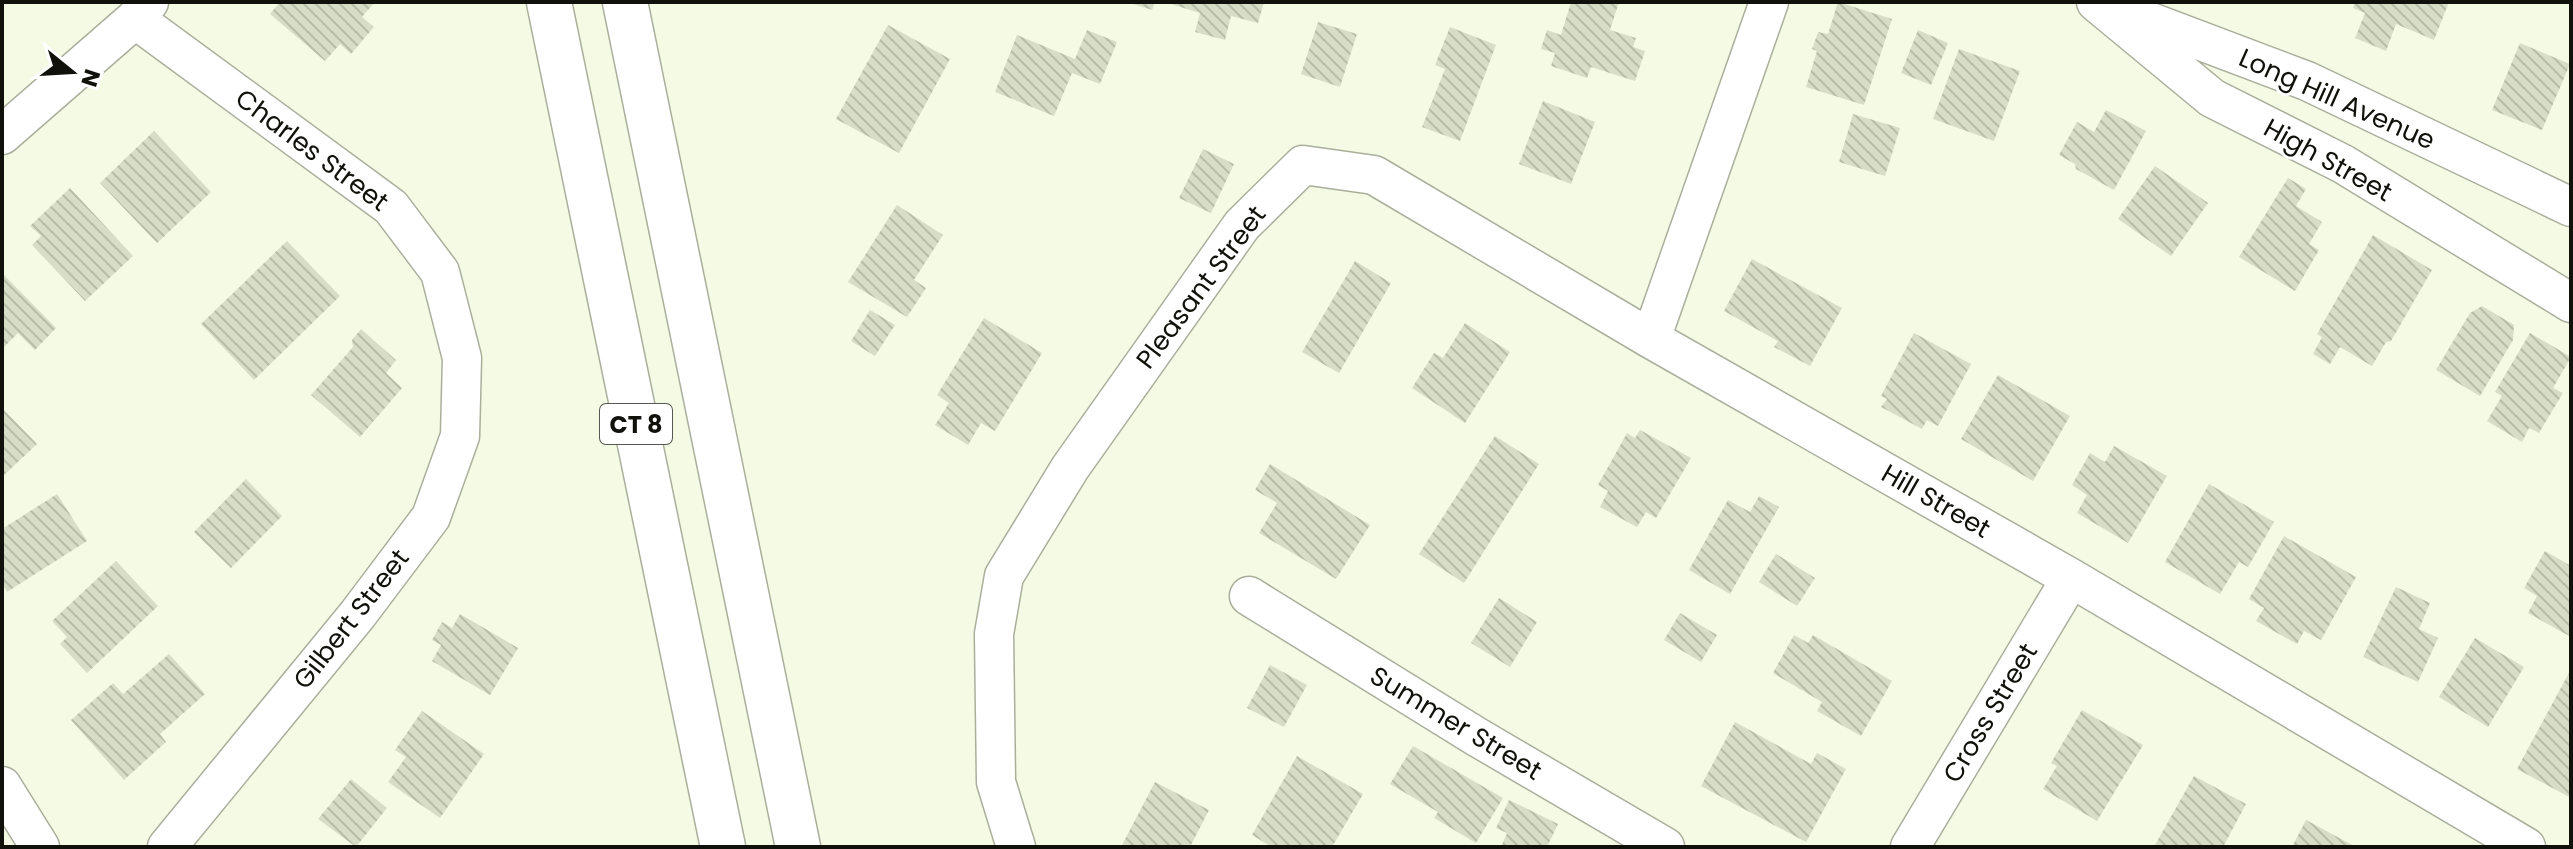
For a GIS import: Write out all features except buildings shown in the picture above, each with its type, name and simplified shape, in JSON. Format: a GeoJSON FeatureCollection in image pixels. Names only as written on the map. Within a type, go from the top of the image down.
{"type":"FeatureCollection","features":[{"type":"Feature","properties":{"kind":"highway","name":"CT 8"},"geometry":{"type":"LineString","coordinates":[[549,2],[723,847]]}},
{"type":"Feature","properties":{"kind":"highway","name":"CT 8"},"geometry":{"type":"LineString","coordinates":[[625,2],[798,847]]}},
{"type":"Feature","properties":{"kind":"street"},"geometry":{"type":"LineString","coordinates":[[1651,339],[1769,2]]}},
{"type":"Feature","properties":{"kind":"street","name":"Long Hill Avenue"},"geometry":{"type":"LineString","coordinates":[[2097,2],[2307,81],[2571,207]]}},
{"type":"Feature","properties":{"kind":"street","name":"High Street"},"geometry":{"type":"LineString","coordinates":[[2097,2],[2212,98],[2343,164],[2571,303]]}},
{"type":"Feature","properties":{"kind":"street"},"geometry":{"type":"LineString","coordinates":[[2,135],[142,10]]}},
{"type":"Feature","properties":{"kind":"street","name":"Charles Street"},"geometry":{"type":"LineString","coordinates":[[142,10],[391,207],[440,272],[462,358]]}},
{"type":"Feature","properties":{"kind":"street","name":"Pleasant Street"},"geometry":{"type":"LineString","coordinates":[[1016,847],[996,782],[994,634],[1004,576],[1070,468],[1242,225],[1303,165],[1374,175],[1651,339]]}},
{"type":"Feature","properties":{"kind":"street","name":"Hill Street"},"geometry":{"type":"LineString","coordinates":[[1651,339],[2071,578],[2526,847]]}},
{"type":"Feature","properties":{"kind":"street","name":"Gilbert Street"},"geometry":{"type":"LineString","coordinates":[[167,847],[358,614],[431,517],[460,436],[462,358]]}},
{"type":"Feature","properties":{"kind":"street","name":"Cross Street"},"geometry":{"type":"LineString","coordinates":[[1910,847],[2071,578]]}},
{"type":"Feature","properties":{"kind":"street","name":"Summer Street"},"geometry":{"type":"LineString","coordinates":[[1249,596],[1477,737],[1665,847]]}},
{"type":"Feature","properties":{"kind":"street"},"geometry":{"type":"LineString","coordinates":[[2,786],[40,847]]}}]}
